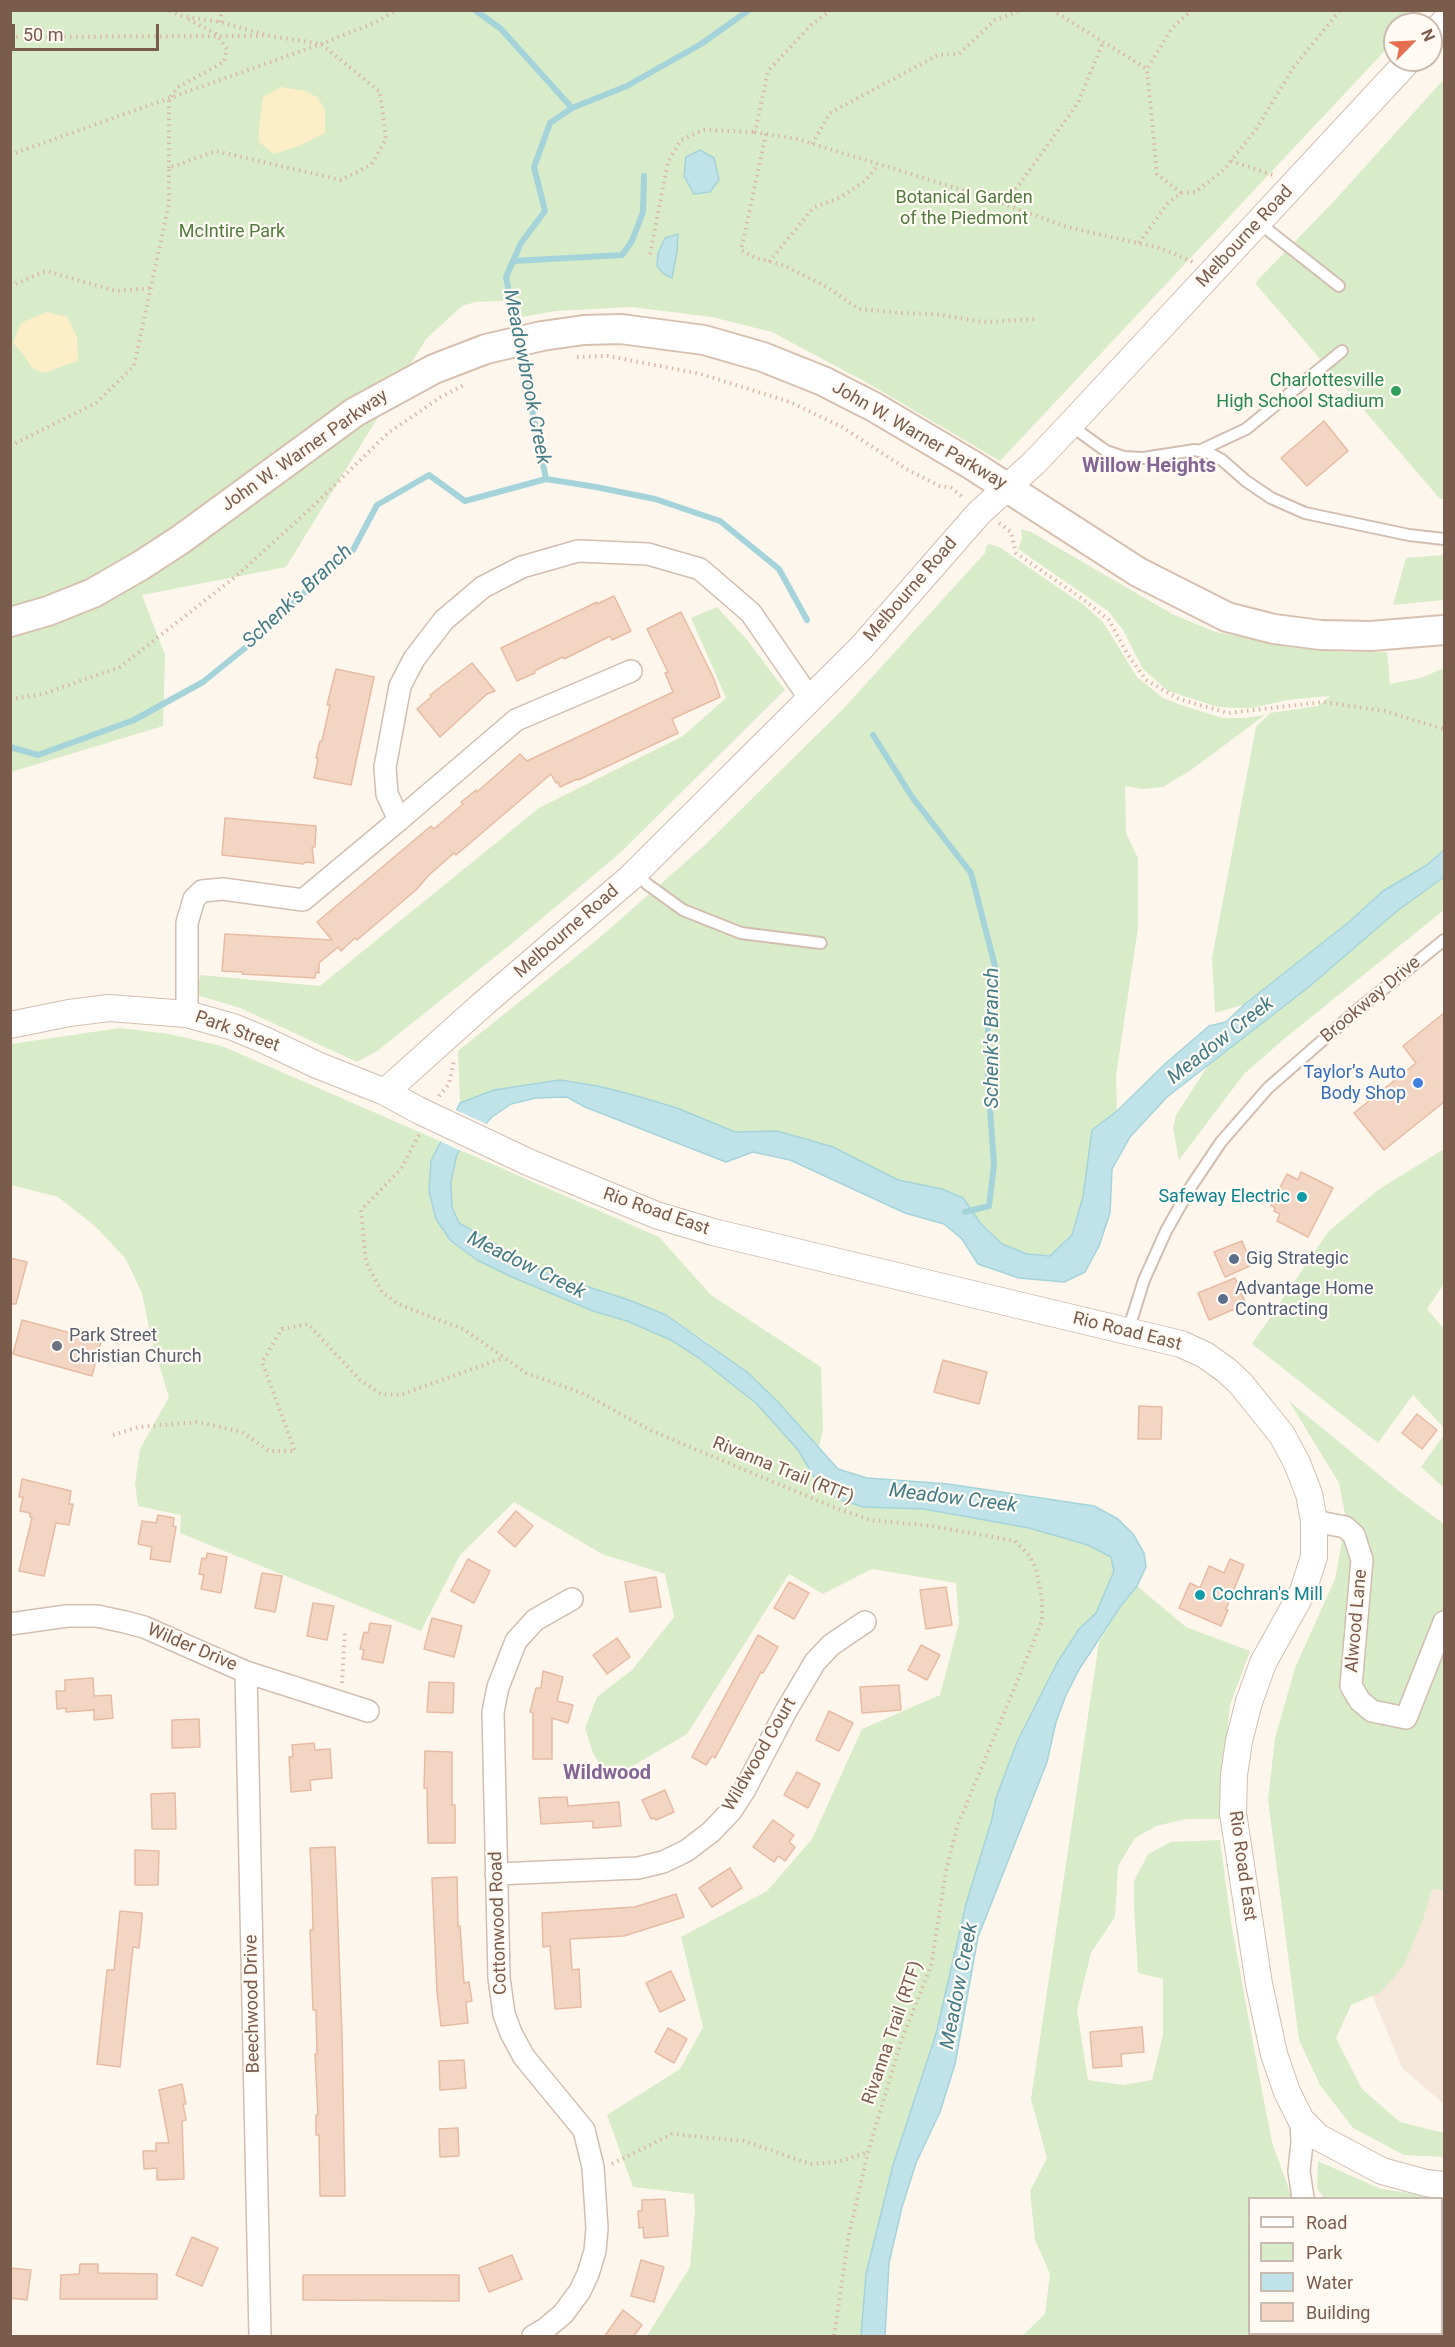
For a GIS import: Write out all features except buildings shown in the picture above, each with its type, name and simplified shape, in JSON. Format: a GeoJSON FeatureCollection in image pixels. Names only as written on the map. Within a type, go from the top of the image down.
{"type":"FeatureCollection","features":[{"type":"Feature","properties":{"kind":"main road","name":"John W. Warner Parkway"},"geometry":{"type":"LineString","coordinates":[[10,622],[48,611],[93,593],[140,566],[180,540],[355,412],[434,369],[486,349],[542,336],[584,330],[621,329],[704,340],[764,357],[823,381],[874,407],[1007,488],[1138,572],[1227,617],[1274,629],[1321,634],[1371,636],[1444,630]]}},
{"type":"Feature","properties":{"kind":"street","name":"Melbourne Road"},"geometry":{"type":"LineString","coordinates":[[385,1092],[492,996],[636,873],[861,648],[979,513],[1070,425],[1398,72]]}},
{"type":"Feature","properties":{"kind":"street"},"geometry":{"type":"LineString","coordinates":[[399,820],[387,794],[385,767],[400,686],[414,659],[444,620],[483,587],[522,567],[578,552],[648,554],[700,569],[751,613],[810,699]]}},
{"type":"Feature","properties":{"kind":"street"},"geometry":{"type":"LineString","coordinates":[[187,1014],[187,923],[194,899],[202,891],[223,889],[303,900],[516,720],[631,671]]}},
{"type":"Feature","properties":{"kind":"street","name":"Park Street"},"geometry":{"type":"LineString","coordinates":[[10,1026],[69,1013],[109,1008],[187,1014],[233,1027],[317,1065],[385,1092]]}},
{"type":"Feature","properties":{"kind":"street","name":"Rio Road East"},"geometry":{"type":"LineString","coordinates":[[385,1092],[528,1162],[656,1215],[713,1232],[1181,1344],[1204,1355],[1241,1384],[1282,1434],[1309,1494],[1314,1521],[1314,1557],[1303,1591],[1263,1663],[1249,1702],[1239,1741],[1234,1775],[1233,1813],[1259,1984],[1274,2054],[1287,2092],[1301,2120],[1318,2137],[1382,2171],[1444,2186]]}},
{"type":"Feature","properties":{"kind":"street","name":"Alwood Lane"},"geometry":{"type":"LineString","coordinates":[[1314,1521],[1345,1527],[1354,1535],[1362,1560],[1351,1686],[1360,1701],[1372,1711],[1406,1718],[1444,1622]]}},
{"type":"Feature","properties":{"kind":"street","name":"Cottonwood Road"},"geometry":{"type":"LineString","coordinates":[[533,2337],[563,2314],[580,2291],[595,2251],[597,2228],[593,2167],[584,2130],[524,2057],[504,2014],[500,1988],[493,1712],[498,1687],[516,1641],[535,1620],[572,1599]]}},
{"type":"Feature","properties":{"kind":"street","name":"Wilder Drive"},"geometry":{"type":"LineString","coordinates":[[10,1624],[67,1616],[97,1616],[125,1622],[144,1627],[246,1672],[368,1711]]}},
{"type":"Feature","properties":{"kind":"street","name":"Wildwood Court"},"geometry":{"type":"LineString","coordinates":[[496,1874],[638,1868],[663,1862],[686,1851],[711,1832],[731,1811],[815,1662],[831,1645],[865,1622]]}},
{"type":"Feature","properties":{"kind":"street","name":"Beechwood Drive"},"geometry":{"type":"LineString","coordinates":[[246,1672],[260,2337]]}},
{"type":"Feature","properties":{"kind":"street"},"geometry":{"type":"LineString","coordinates":[[1301,2120],[1302,2143],[1299,2171],[1303,2197]]}},
{"type":"Feature","properties":{"kind":"lane"},"geometry":{"type":"LineString","coordinates":[[1258,223],[1340,286]]}},
{"type":"Feature","properties":{"kind":"lane"},"geometry":{"type":"LineString","coordinates":[[1070,425],[1106,451],[1124,457],[1143,458],[1199,451],[1246,429],[1342,351]]}},
{"type":"Feature","properties":{"kind":"lane"},"geometry":{"type":"LineString","coordinates":[[1199,451],[1222,460],[1246,481],[1271,498],[1305,513],[1408,535],[1444,539]]}},
{"type":"Feature","properties":{"kind":"lane"},"geometry":{"type":"LineString","coordinates":[[636,873],[682,910],[741,933],[821,943]]}},
{"type":"Feature","properties":{"kind":"lane","name":"Brookway Drive"},"geometry":{"type":"LineString","coordinates":[[1127,1331],[1144,1280],[1166,1231],[1192,1185],[1221,1142],[1268,1089],[1354,1012],[1444,940]]}},
{"type":"Feature","properties":{"kind":"path"},"geometry":{"type":"LineString","coordinates":[[10,446],[96,403],[134,366],[169,203],[169,99],[178,87],[224,62],[227,49],[216,34],[168,10]]}},
{"type":"Feature","properties":{"kind":"path"},"geometry":{"type":"LineString","coordinates":[[220,22],[222,10]]}},
{"type":"Feature","properties":{"kind":"path"},"geometry":{"type":"LineString","coordinates":[[11,153],[321,44],[374,23],[397,10]]}},
{"type":"Feature","properties":{"kind":"path"},"geometry":{"type":"LineString","coordinates":[[755,132],[768,71],[811,25],[831,10]]}},
{"type":"Feature","properties":{"kind":"path"},"geometry":{"type":"LineString","coordinates":[[812,144],[830,114],[938,55],[959,54],[995,20],[1022,10]]}},
{"type":"Feature","properties":{"kind":"path"},"geometry":{"type":"LineString","coordinates":[[1052,10],[1147,69]]}},
{"type":"Feature","properties":{"kind":"path"},"geometry":{"type":"LineString","coordinates":[[1181,193],[1157,174],[1147,69],[1172,28],[1192,10]]}},
{"type":"Feature","properties":{"kind":"path"},"geometry":{"type":"LineString","coordinates":[[1139,243],[1167,204],[1181,193],[1195,192],[1222,172],[1232,161],[1255,131],[1293,68],[1340,10]]}},
{"type":"Feature","properties":{"kind":"path"},"geometry":{"type":"LineString","coordinates":[[169,168],[216,151],[341,180],[371,165],[386,139],[380,92],[321,44],[270,36],[220,22],[182,16]]}},
{"type":"Feature","properties":{"kind":"path"},"geometry":{"type":"LineString","coordinates":[[10,37],[270,36]]}},
{"type":"Feature","properties":{"kind":"path"},"geometry":{"type":"LineString","coordinates":[[1005,204],[1078,102],[1103,42]]}},
{"type":"Feature","properties":{"kind":"path"},"geometry":{"type":"LineString","coordinates":[[650,254],[668,162],[681,140],[704,130],[755,132],[812,144],[1005,204],[1067,227],[1160,248],[1210,274]]}},
{"type":"Feature","properties":{"kind":"path"},"geometry":{"type":"LineString","coordinates":[[766,134],[741,250],[756,258],[783,265],[827,287],[859,309],[935,314],[983,322],[1036,319]]}},
{"type":"Feature","properties":{"kind":"path"},"geometry":{"type":"LineString","coordinates":[[1232,161],[1273,175]]}},
{"type":"Feature","properties":{"kind":"path"},"geometry":{"type":"LineString","coordinates":[[769,262],[813,208],[841,197],[865,182],[878,165]]}},
{"type":"Feature","properties":{"kind":"path"},"geometry":{"type":"LineString","coordinates":[[10,286],[46,271],[116,291],[151,288]]}},
{"type":"Feature","properties":{"kind":"path"},"geometry":{"type":"LineString","coordinates":[[568,357],[608,356],[700,374],[790,402],[842,427],[908,470],[940,486],[951,488]]}},
{"type":"Feature","properties":{"kind":"path"},"geometry":{"type":"LineString","coordinates":[[10,699],[43,694],[120,667],[235,577],[309,510],[388,433],[441,397],[471,382]]}},
{"type":"Feature","properties":{"kind":"path"},"geometry":{"type":"LineString","coordinates":[[1011,532],[1016,553],[1109,620],[1128,655],[1146,680],[1179,699],[1228,713],[1324,702],[1384,711],[1444,729]]}},
{"type":"Feature","properties":{"kind":"path","name":"Rivanna Trail (RTF)"},"geometry":{"type":"LineString","coordinates":[[455,1054],[449,1084],[425,1113],[401,1169],[362,1210],[366,1262],[382,1292],[398,1304],[465,1330],[526,1373],[582,1393],[652,1431],[833,1508],[870,1520],[932,1526],[1015,1541],[1029,1555],[1036,1569],[1042,1599],[1042,1621],[957,1827],[946,1871],[931,1966],[901,2041],[868,2152],[849,2235],[834,2337]]}},
{"type":"Feature","properties":{"kind":"path"},"geometry":{"type":"LineString","coordinates":[[113,1435],[139,1427],[198,1422],[242,1432],[269,1451],[295,1451],[262,1362],[282,1329],[308,1324],[360,1380],[381,1394],[400,1395],[504,1357]]}},
{"type":"Feature","properties":{"kind":"path"},"geometry":{"type":"LineString","coordinates":[[338,1702],[345,1631]]}},
{"type":"Feature","properties":{"kind":"path"},"geometry":{"type":"LineString","coordinates":[[611,2165],[672,2134],[744,2141],[810,2164],[837,2162],[868,2152]]}},
{"type":"Feature","properties":{"kind":"shaded area"},"geometry":{"type":"Polygon","coordinates":[[[1444,1867],[1444,2104],[1402,2068],[1372,1995],[1420,1873],[1444,1867]]]}},
{"type":"Feature","properties":{"kind":"green space"},"geometry":{"type":"Polygon","coordinates":[[[10,11],[1423,11],[1383,12],[1383,53],[1000,461],[871,385],[772,332],[712,317],[631,307],[556,311],[522,317],[519,300],[475,302],[462,306],[426,339],[286,567],[142,595],[165,655],[163,726],[11,772],[10,11]]]}},
{"type":"Feature","properties":{"kind":"green space","name":"Charlottesville High School Stadium"},"geometry":{"type":"Polygon","coordinates":[[[1444,79],[1444,499],[1440,499],[1255,283],[1335,200],[1444,79]]]}},
{"type":"Feature","properties":{"kind":"green space"},"geometry":{"type":"Polygon","coordinates":[[[1021,529],[1031,532],[1174,615],[1216,632],[1296,648],[1345,652],[1387,652],[1390,684],[1421,678],[1444,668],[1444,850],[1427,865],[1383,891],[1349,922],[1245,1004],[1215,1013],[1212,958],[1256,727],[1270,713],[1318,706],[1330,696],[1287,700],[1252,708],[1236,708],[1218,707],[1168,691],[1143,669],[1123,630],[1108,611],[1018,549],[1022,539],[1021,529]]]}},
{"type":"Feature","properties":{"kind":"green space"},"geometry":{"type":"Polygon","coordinates":[[[989,544],[999,547],[1084,605],[1103,622],[1137,677],[1163,698],[1222,718],[1265,715],[1191,770],[1163,787],[1142,789],[1125,786],[1126,833],[1138,858],[1138,928],[1116,1076],[1117,1111],[1092,1130],[1083,1197],[1072,1235],[1050,1256],[1028,1254],[1002,1244],[981,1224],[963,1198],[942,1189],[898,1180],[833,1147],[777,1131],[735,1132],[677,1108],[637,1096],[560,1080],[494,1090],[460,1103],[458,1051],[598,939],[705,845],[842,710],[985,553],[989,544]]]}},
{"type":"Feature","properties":{"kind":"green space"},"geometry":{"type":"Polygon","coordinates":[[[1444,555],[1444,600],[1393,605],[1406,558],[1444,555]]]}},
{"type":"Feature","properties":{"kind":"green space"},"geometry":{"type":"Polygon","coordinates":[[[717,607],[748,641],[785,690],[620,853],[510,945],[377,1051],[357,1062],[240,1008],[197,995],[200,975],[320,986],[539,808],[683,736],[726,698],[691,618],[717,607]]]}},
{"type":"Feature","properties":{"kind":"green space"},"geometry":{"type":"Polygon","coordinates":[[[1444,877],[1444,910],[1244,1074],[1179,1160],[1173,1128],[1176,1115],[1209,1064],[1310,986],[1397,911],[1444,877]]]}},
{"type":"Feature","properties":{"kind":"green space"},"geometry":{"type":"Polygon","coordinates":[[[120,1028],[169,1034],[222,1046],[440,1141],[431,1161],[436,1219],[593,1311],[627,1321],[671,1340],[699,1358],[757,1404],[798,1450],[817,1480],[863,1507],[924,1509],[986,1519],[1057,1535],[1088,1545],[1111,1557],[1114,1571],[1096,1613],[1079,1629],[1057,1663],[996,1798],[992,1819],[966,1904],[936,2034],[893,2165],[866,2274],[861,2336],[647,2336],[690,2267],[695,2211],[694,2194],[633,2187],[607,2115],[680,2069],[703,2027],[681,1937],[767,1891],[812,1839],[862,1729],[940,1695],[959,1623],[956,1583],[872,1569],[823,1594],[789,1574],[687,1734],[609,1780],[593,1753],[585,1728],[597,1697],[632,1670],[674,1617],[665,1574],[602,1554],[514,1502],[460,1555],[421,1631],[180,1533],[181,1515],[138,1506],[135,1484],[140,1449],[169,1397],[151,1338],[142,1293],[125,1258],[95,1226],[58,1197],[11,1185],[11,1044],[120,1028]]]}},
{"type":"Feature","properties":{"kind":"green space"},"geometry":{"type":"Polygon","coordinates":[[[1444,1149],[1444,1284],[1427,1309],[1444,1329],[1444,1428],[1413,1395],[1378,1443],[1252,1344],[1328,1232],[1378,1190],[1444,1149]]]}},
{"type":"Feature","properties":{"kind":"green space"},"geometry":{"type":"Polygon","coordinates":[[[460,1150],[659,1237],[711,1295],[821,1367],[823,1430],[819,1447],[778,1402],[704,1340],[666,1315],[629,1300],[548,1274],[458,1223],[452,1207],[451,1182],[457,1154],[460,1150]]]}},
{"type":"Feature","properties":{"kind":"green space"},"geometry":{"type":"Polygon","coordinates":[[[1289,1401],[1399,1491],[1444,1524],[1444,1890],[1432,1889],[1423,1919],[1404,1965],[1381,1992],[1351,2005],[1336,2038],[1362,2089],[1400,2122],[1444,2133],[1444,2157],[1404,2155],[1353,2128],[1320,2085],[1299,2040],[1268,1800],[1275,1738],[1295,1668],[1335,1579],[1346,1519],[1339,1483],[1289,1401]]]}},
{"type":"Feature","properties":{"kind":"green space"},"geometry":{"type":"Polygon","coordinates":[[[1444,1435],[1444,1488],[1421,1467],[1444,1435]]]}},
{"type":"Feature","properties":{"kind":"green space"},"geometry":{"type":"Polygon","coordinates":[[[1137,1586],[1186,1627],[1250,1651],[1230,1705],[1221,1786],[1220,1819],[1186,1819],[1156,1826],[1135,1838],[1118,1866],[1115,1917],[1091,1953],[1077,2010],[1088,2080],[1123,2085],[1152,2080],[1163,2035],[1163,1979],[1138,1973],[1134,1907],[1134,1881],[1148,1854],[1171,1842],[1220,1840],[1231,1922],[1272,2142],[1292,2197],[1248,2197],[1248,2335],[1443,2334],[1444,2336],[1022,2336],[1045,2314],[1050,2274],[1035,2240],[1030,2191],[1047,2158],[1031,2099],[1099,1642],[1120,1607],[1137,1586]]]}},
{"type":"Feature","properties":{"kind":"green space"},"geometry":{"type":"Polygon","coordinates":[[[1318,2161],[1381,2189],[1437,2197],[1323,2197],[1317,2188],[1318,2161]]]}},
{"type":"Feature","properties":{"kind":"green space"},"geometry":{"type":"Polygon","coordinates":[[[1443,2198],[1444,2198],[1443,2297],[1443,2198]]]}},
{"type":"Feature","properties":{"kind":"sand"},"geometry":{"type":"Polygon","coordinates":[[[281,87],[306,91],[318,98],[325,110],[325,133],[299,146],[274,154],[259,142],[259,128],[263,97],[281,87]]]}},
{"type":"Feature","properties":{"kind":"sand"},"geometry":{"type":"Polygon","coordinates":[[[47,312],[67,317],[77,337],[78,361],[43,373],[32,368],[13,343],[21,323],[47,312]]]}},
{"type":"Feature","properties":{"kind":"water"},"geometry":{"type":"Polygon","coordinates":[[[700,150],[714,158],[719,180],[710,192],[694,194],[684,176],[686,157],[700,150]]]}},
{"type":"Feature","properties":{"kind":"water"},"geometry":{"type":"Polygon","coordinates":[[[678,234],[672,278],[664,274],[657,266],[658,253],[665,238],[678,234]]]}},
{"type":"Feature","properties":{"kind":"water","name":"Meadow Creek"},"geometry":{"type":"Polygon","coordinates":[[[1444,850],[1444,877],[1397,911],[1310,986],[1167,1097],[1130,1137],[1112,1169],[1110,1213],[1099,1246],[1085,1272],[1064,1282],[1019,1278],[978,1264],[962,1239],[944,1224],[905,1213],[790,1160],[753,1152],[726,1162],[585,1107],[567,1097],[536,1098],[511,1104],[492,1117],[457,1154],[451,1182],[452,1207],[459,1223],[548,1274],[629,1300],[666,1315],[747,1372],[778,1402],[838,1469],[867,1478],[948,1484],[1094,1506],[1118,1519],[1133,1534],[1144,1553],[1146,1567],[1137,1586],[1120,1607],[1080,1668],[1066,1695],[1056,1722],[1047,1762],[978,1937],[955,2064],[940,2112],[916,2163],[902,2207],[889,2263],[885,2336],[861,2336],[866,2274],[893,2165],[936,2034],[966,1904],[992,1819],[996,1798],[1017,1742],[1057,1663],[1079,1629],[1096,1613],[1114,1571],[1111,1557],[1088,1545],[1029,1528],[924,1509],[863,1507],[836,1498],[816,1480],[798,1450],[757,1404],[699,1358],[671,1340],[512,1277],[477,1260],[451,1241],[436,1219],[429,1191],[431,1161],[460,1103],[494,1090],[560,1080],[598,1086],[637,1096],[677,1108],[735,1132],[777,1131],[833,1147],[898,1180],[942,1189],[963,1198],[981,1224],[1002,1244],[1027,1254],[1050,1256],[1072,1235],[1083,1197],[1092,1130],[1117,1111],[1166,1063],[1209,1026],[1226,1022],[1245,1004],[1349,922],[1383,891],[1427,865],[1444,850]]]}},
{"type":"Feature","properties":{"kind":"pier"},"geometry":{"type":"Polygon","coordinates":[[[453,1109],[489,1125],[463,1152],[438,1140],[453,1109]]]}},
{"type":"Feature","properties":{"kind":"waterway"},"geometry":{"type":"LineString","coordinates":[[475,10],[501,29],[572,108]]}},
{"type":"Feature","properties":{"kind":"waterway","name":"Meadowbrook Creek"},"geometry":{"type":"LineString","coordinates":[[517,333],[506,277],[521,243],[545,211],[534,167],[550,123],[572,108],[627,86],[701,44],[749,10]]}},
{"type":"Feature","properties":{"kind":"waterway"},"geometry":{"type":"LineString","coordinates":[[513,261],[622,255],[632,241],[643,212],[644,176]]}},
{"type":"Feature","properties":{"kind":"waterway","name":"Meadowbrook Creek"},"geometry":{"type":"LineString","coordinates":[[520,349],[546,479]]}},
{"type":"Feature","properties":{"kind":"waterway","name":"Schenk's Branch"},"geometry":{"type":"LineString","coordinates":[[10,747],[38,755],[134,720],[203,682],[261,635],[309,588],[353,550],[377,505],[429,475],[465,501],[546,479],[655,499],[720,521],[779,569],[807,620]]}},
{"type":"Feature","properties":{"kind":"waterway","name":"Schenk's Branch"},"geometry":{"type":"LineString","coordinates":[[873,735],[912,797],[971,873],[995,966],[988,1007],[988,1080],[994,1165],[989,1206],[965,1212]]}},
{"type":"Feature","properties":{"kind":"place","name":"Charlottesville High School Stadium"},"geometry":{"type":"Point","coordinates":[1396,391]}},
{"type":"Feature","properties":{"kind":"place","name":"Taylor’s Auto Body Shop"},"geometry":{"type":"Point","coordinates":[1418,1083]}},
{"type":"Feature","properties":{"kind":"place","name":"Safeway Electric"},"geometry":{"type":"Point","coordinates":[1302,1197]}},
{"type":"Feature","properties":{"kind":"place","name":"Gig Strategic"},"geometry":{"type":"Point","coordinates":[1234,1259]}},
{"type":"Feature","properties":{"kind":"place","name":"Advantage Home Contracting"},"geometry":{"type":"Point","coordinates":[1223,1299]}},
{"type":"Feature","properties":{"kind":"place","name":"Park Street Christian Church"},"geometry":{"type":"Point","coordinates":[57,1346]}},
{"type":"Feature","properties":{"kind":"place","name":"Cochran's Mill"},"geometry":{"type":"Point","coordinates":[1200,1595]}},
{"type":"Feature","properties":{"kind":"district","name":"Willow Heights"},"geometry":{"type":"Point","coordinates":[1149,467]}},
{"type":"Feature","properties":{"kind":"district","name":"Wildwood"},"geometry":{"type":"Point","coordinates":[607,1774]}},
{"type":"Feature","properties":{"kind":"park label","name":"Botanical Garden of the Piedmont"},"geometry":{"type":"Point","coordinates":[964,208]}},
{"type":"Feature","properties":{"kind":"park label","name":"McIntire Park"},"geometry":{"type":"Point","coordinates":[232,232]}}]}
